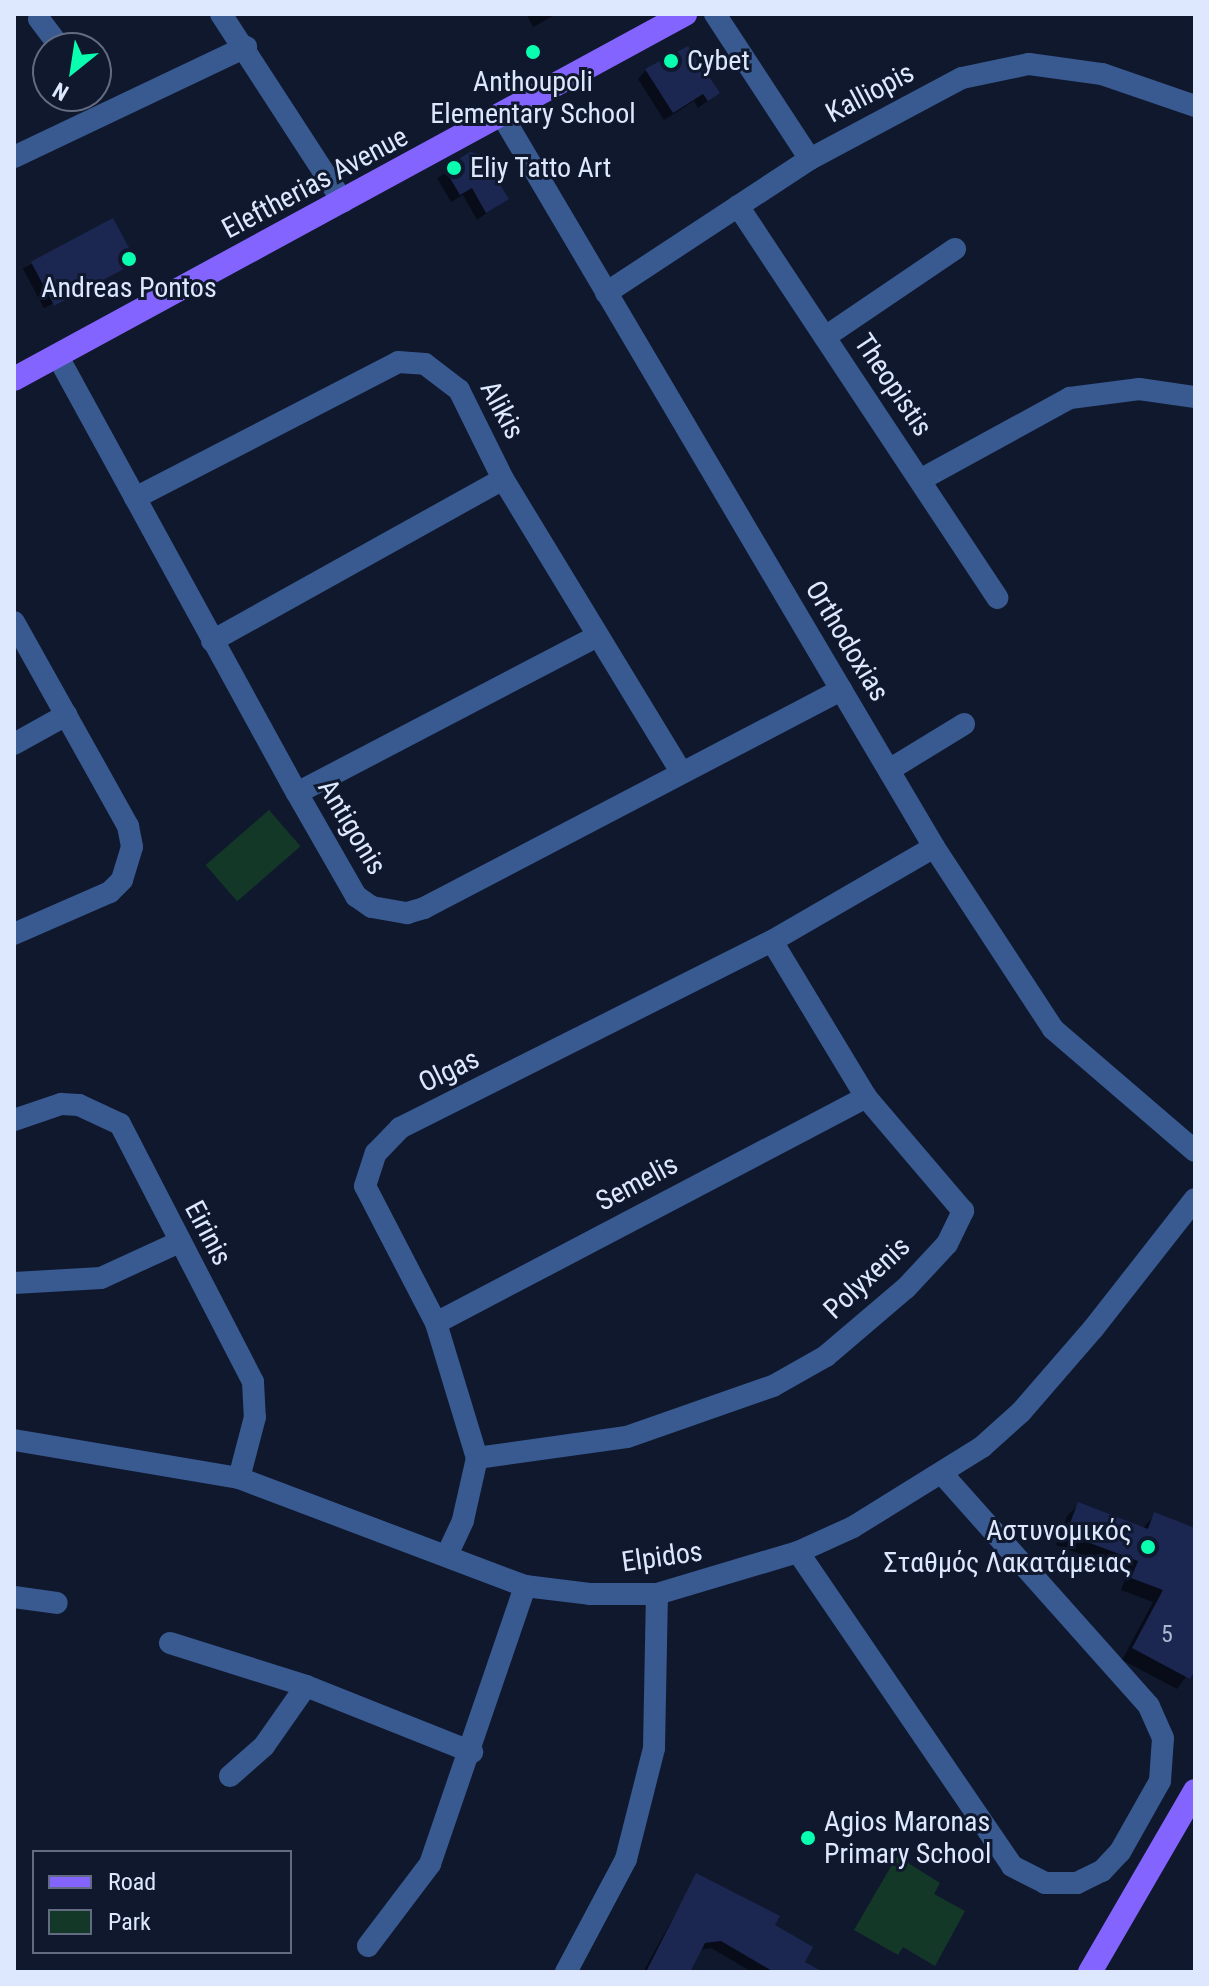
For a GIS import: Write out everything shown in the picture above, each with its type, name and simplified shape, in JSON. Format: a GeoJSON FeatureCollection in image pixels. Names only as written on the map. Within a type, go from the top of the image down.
{"type":"FeatureCollection","features":[{"type":"Feature","properties":{"kind":"main road","name":"Eleftherias Avenue"},"geometry":{"type":"LineString","coordinates":[[14,379],[503,117],[685,14]]}},
{"type":"Feature","properties":{"kind":"main road"},"geometry":{"type":"LineString","coordinates":[[1090,1972],[1195,1791]]}},
{"type":"Feature","properties":{"kind":"street"},"geometry":{"type":"LineString","coordinates":[[221,14],[246,47],[343,202]]}},
{"type":"Feature","properties":{"kind":"street"},"geometry":{"type":"LineString","coordinates":[[715,14],[810,159]]}},
{"type":"Feature","properties":{"kind":"street"},"geometry":{"type":"LineString","coordinates":[[39,19],[49,32]]}},
{"type":"Feature","properties":{"kind":"street"},"geometry":{"type":"LineString","coordinates":[[112,98],[246,47]]}},
{"type":"Feature","properties":{"kind":"street","name":"Kalliopis"},"geometry":{"type":"LineString","coordinates":[[606,293],[810,159],[962,78],[1029,64],[1102,74],[1195,106]]}},
{"type":"Feature","properties":{"kind":"street"},"geometry":{"type":"LineString","coordinates":[[14,157],[86,112]]}},
{"type":"Feature","properties":{"kind":"street","name":"Orthodoxias"},"geometry":{"type":"LineString","coordinates":[[503,117],[934,847],[1053,1029],[1195,1151]]}},
{"type":"Feature","properties":{"kind":"street","name":"Theopistis"},"geometry":{"type":"LineString","coordinates":[[738,206],[997,598]]}},
{"type":"Feature","properties":{"kind":"street"},"geometry":{"type":"LineString","coordinates":[[825,337],[955,249]]}},
{"type":"Feature","properties":{"kind":"street","name":"Antigonis"},"geometry":{"type":"LineString","coordinates":[[57,355],[297,793],[356,896],[372,907],[407,913],[467,888],[841,690]]}},
{"type":"Feature","properties":{"kind":"street","name":"Alikis"},"geometry":{"type":"LineString","coordinates":[[135,498],[398,362],[425,364],[459,390],[503,479],[681,772]]}},
{"type":"Feature","properties":{"kind":"street"},"geometry":{"type":"LineString","coordinates":[[920,480],[1070,398],[1139,389],[1195,397]]}},
{"type":"Feature","properties":{"kind":"street"},"geometry":{"type":"LineString","coordinates":[[212,641],[503,479]]}},
{"type":"Feature","properties":{"kind":"street"},"geometry":{"type":"LineString","coordinates":[[14,622],[128,826],[130,863],[110,892],[14,934]]}},
{"type":"Feature","properties":{"kind":"street"},"geometry":{"type":"LineString","coordinates":[[297,793],[597,636]]}},
{"type":"Feature","properties":{"kind":"street"},"geometry":{"type":"LineString","coordinates":[[14,744],[66,715]]}},
{"type":"Feature","properties":{"kind":"street"},"geometry":{"type":"LineString","coordinates":[[889,770],[964,724]]}},
{"type":"Feature","properties":{"kind":"street","name":"Olgas"},"geometry":{"type":"LineString","coordinates":[[447,1555],[463,1520],[477,1458],[436,1323],[365,1186],[367,1170],[388,1138],[772,941],[934,847]]}},
{"type":"Feature","properties":{"kind":"street","name":"Polyxenis"},"geometry":{"type":"LineString","coordinates":[[477,1458],[627,1437],[729,1404],[826,1356],[906,1288],[947,1244],[963,1211],[866,1097],[772,941]]}},
{"type":"Feature","properties":{"kind":"street","name":"Semelis"},"geometry":{"type":"LineString","coordinates":[[436,1323],[866,1097]]}},
{"type":"Feature","properties":{"kind":"street","name":"Eirinis"},"geometry":{"type":"LineString","coordinates":[[14,1120],[70,1104],[120,1124],[177,1243],[243,1355],[253,1382],[255,1417],[239,1478]]}},
{"type":"Feature","properties":{"kind":"street","name":"Elpidos"},"geometry":{"type":"LineString","coordinates":[[14,1440],[239,1478],[525,1586],[590,1594],[657,1594],[798,1552],[942,1474],[1021,1412],[1195,1199]]}},
{"type":"Feature","properties":{"kind":"street"},"geometry":{"type":"LineString","coordinates":[[14,1283],[101,1278],[177,1243]]}},
{"type":"Feature","properties":{"kind":"street"},"geometry":{"type":"LineString","coordinates":[[798,1552],[1012,1866],[1045,1883],[1077,1883],[1102,1871],[1120,1852],[1160,1781],[1166,1760],[1163,1738],[1149,1706],[942,1474]]}},
{"type":"Feature","properties":{"kind":"street"},"geometry":{"type":"LineString","coordinates":[[368,1946],[430,1864],[472,1752],[525,1586]]}},
{"type":"Feature","properties":{"kind":"street"},"geometry":{"type":"LineString","coordinates":[[566,1972],[626,1859],[654,1748],[657,1594]]}},
{"type":"Feature","properties":{"kind":"street"},"geometry":{"type":"LineString","coordinates":[[14,1597],[57,1603]]}},
{"type":"Feature","properties":{"kind":"street"},"geometry":{"type":"LineString","coordinates":[[170,1643],[306,1686],[472,1752]]}},
{"type":"Feature","properties":{"kind":"street"},"geometry":{"type":"LineString","coordinates":[[230,1776],[264,1746],[306,1686]]}},
{"type":"Feature","properties":{"kind":"green space"},"geometry":{"type":"Polygon","coordinates":[[[269,810],[300,846],[237,901],[206,865],[269,810]]]}},
{"type":"Feature","properties":{"kind":"green space"},"geometry":{"type":"Polygon","coordinates":[[[897,1856],[940,1883],[934,1894],[965,1911],[935,1966],[903,1947],[898,1955],[854,1930],[897,1856]]]}},
{"type":"Feature","properties":{"kind":"building"},"geometry":{"type":"Polygon","coordinates":[[[688,46],[720,93],[708,101],[703,94],[673,113],[645,69],[688,46]]]}},
{"type":"Feature","properties":{"kind":"building"},"geometry":{"type":"Polygon","coordinates":[[[470,152],[496,158],[506,175],[497,180],[509,199],[486,213],[472,188],[460,195],[444,168],[470,152]]]}},
{"type":"Feature","properties":{"kind":"building"},"geometry":{"type":"Polygon","coordinates":[[[113,218],[136,262],[54,306],[31,262],[113,218]]]}},
{"type":"Feature","properties":{"kind":"building","name":"Αστυνομικός Σταθμός Λακατάμειας"},"geometry":{"type":"Polygon","coordinates":[[[1078,1502],[1148,1529],[1154,1512],[1195,1528],[1195,1670],[1190,1679],[1132,1648],[1163,1590],[1131,1578],[1138,1561],[1066,1534],[1078,1502]]]}},
{"type":"Feature","properties":{"kind":"building"},"geometry":{"type":"Polygon","coordinates":[[[696,1873],[780,1916],[775,1925],[813,1947],[805,1962],[823,1972],[774,1972],[721,1941],[705,1943],[690,1972],[646,1972],[696,1873]]]}},
{"type":"Feature","properties":{"kind":"place","name":"Anthoupoli Elementary School"},"geometry":{"type":"Point","coordinates":[533,52]}},
{"type":"Feature","properties":{"kind":"place","name":"Cybet"},"geometry":{"type":"Point","coordinates":[671,61]}},
{"type":"Feature","properties":{"kind":"place","name":"Eliy Tatto Art"},"geometry":{"type":"Point","coordinates":[454,168]}},
{"type":"Feature","properties":{"kind":"place","name":"Andreas Pontos"},"geometry":{"type":"Point","coordinates":[129,259]}},
{"type":"Feature","properties":{"kind":"place","name":"Αστυνομικός Σταθμός Λακατάμειας"},"geometry":{"type":"Point","coordinates":[1148,1547]}},
{"type":"Feature","properties":{"kind":"place","name":"Agios Maronas Primary School"},"geometry":{"type":"Point","coordinates":[808,1838]}}]}
